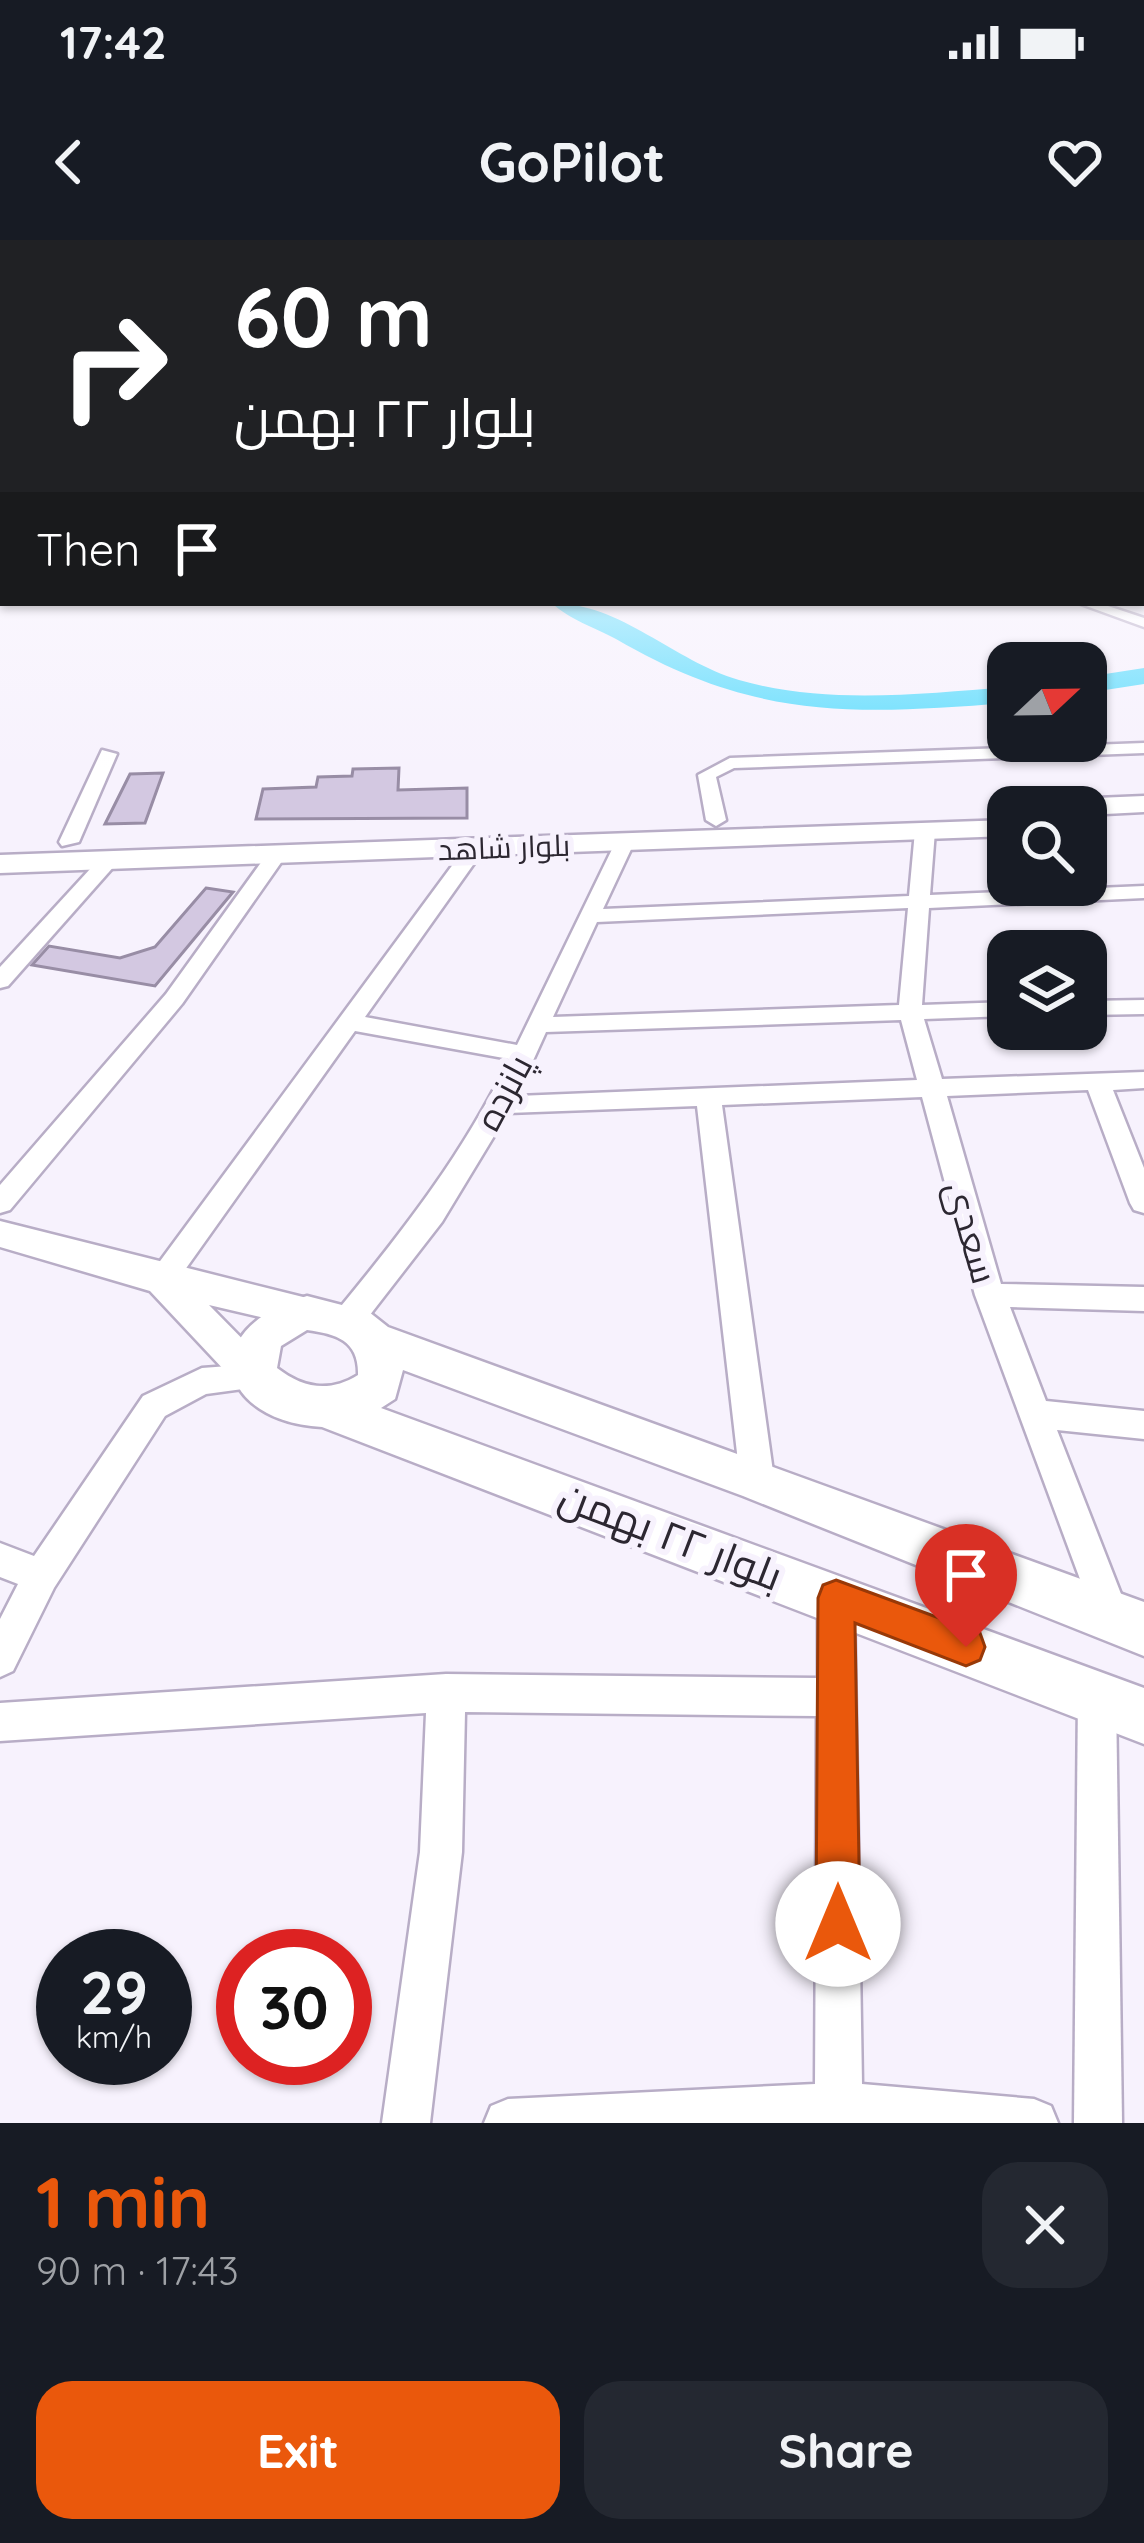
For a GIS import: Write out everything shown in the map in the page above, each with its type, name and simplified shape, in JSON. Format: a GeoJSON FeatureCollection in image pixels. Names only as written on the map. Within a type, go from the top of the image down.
{"type":"FeatureCollection","features":[{"type":"Feature","properties":{"kind":"main road"},"geometry":{"type":"LineString","coordinates":[[1107,806],[1144,805]]}},
{"type":"Feature","properties":{"kind":"main road","name":"بلوار شاهد"},"geometry":{"type":"LineString","coordinates":[[0,844],[535,836],[716,820],[987,810]]}},
{"type":"Feature","properties":{"kind":"main road"},"geometry":{"type":"LineString","coordinates":[[1107,825],[1144,824]]}},
{"type":"Feature","properties":{"kind":"main road","name":"بلوار شاهد"},"geometry":{"type":"LineString","coordinates":[[0,864],[475,848],[535,836],[624,842],[987,829]]}},
{"type":"Feature","properties":{"kind":"main road"},"geometry":{"type":"LineString","coordinates":[[344,1325],[384,1362],[379,1385],[358,1402],[332,1410],[288,1401],[255,1377],[253,1357],[260,1335],[282,1319],[344,1325],[1128,1623]]}},
{"type":"Feature","properties":{"kind":"main road","name":"بلوار ۲۲ بهمن"},"geometry":{"type":"LineString","coordinates":[[332,1410],[1144,1716]]}},
{"type":"Feature","properties":{"kind":"street"},"geometry":{"type":"LineString","coordinates":[[1094,606],[1144,623]]}},
{"type":"Feature","properties":{"kind":"street"},"geometry":{"type":"LineString","coordinates":[[716,820],[707,775],[730,764],[1144,748]]}},
{"type":"Feature","properties":{"kind":"street"},"geometry":{"type":"LineString","coordinates":[[69,842],[108,754]]}},
{"type":"Feature","properties":{"kind":"street","name":"سعدی"},"geometry":{"type":"LineString","coordinates":[[925,831],[910,1011],[990,1295],[1036,1414],[1128,1623]]}},
{"type":"Feature","properties":{"kind":"street","name":"پانزده"},"geometry":{"type":"LineString","coordinates":[[344,1325],[432,1214],[500,1105],[624,842]]}},
{"type":"Feature","properties":{"kind":"street"},"geometry":{"type":"LineString","coordinates":[[161,1280],[475,848]]}},
{"type":"Feature","properties":{"kind":"street"},"geometry":{"type":"LineString","coordinates":[[0,1203],[174,999],[277,854]]}},
{"type":"Feature","properties":{"kind":"street"},"geometry":{"type":"LineString","coordinates":[[0,981],[109,860]]}},
{"type":"Feature","properties":{"kind":"street"},"geometry":{"type":"LineString","coordinates":[[590,916],[1144,892]]}},
{"type":"Feature","properties":{"kind":"street"},"geometry":{"type":"LineString","coordinates":[[1107,1008],[1144,1007]]}},
{"type":"Feature","properties":{"kind":"street"},"geometry":{"type":"LineString","coordinates":[[538,1025],[987,1010]]}},
{"type":"Feature","properties":{"kind":"street"},"geometry":{"type":"LineString","coordinates":[[348,1022],[524,1054]]}},
{"type":"Feature","properties":{"kind":"street"},"geometry":{"type":"LineString","coordinates":[[500,1105],[1144,1080]]}},
{"type":"Feature","properties":{"kind":"street"},"geometry":{"type":"LineString","coordinates":[[1098,1083],[1144,1203]]}},
{"type":"Feature","properties":{"kind":"street"},"geometry":{"type":"LineString","coordinates":[[708,1096],[757,1479]]}},
{"type":"Feature","properties":{"kind":"street"},"geometry":{"type":"LineString","coordinates":[[0,1234],[344,1325]]}},
{"type":"Feature","properties":{"kind":"street"},"geometry":{"type":"LineString","coordinates":[[161,1280],[255,1377]]}},
{"type":"Feature","properties":{"kind":"street"},"geometry":{"type":"LineString","coordinates":[[990,1295],[1144,1298]]}},
{"type":"Feature","properties":{"kind":"street"},"geometry":{"type":"LineString","coordinates":[[0,1658],[41,1576],[154,1406],[202,1381],[255,1377]]}},
{"type":"Feature","properties":{"kind":"street"},"geometry":{"type":"LineString","coordinates":[[1036,1414],[1144,1425]]}},
{"type":"Feature","properties":{"kind":"street"},"geometry":{"type":"LineString","coordinates":[[0,1560],[41,1576]]}},
{"type":"Feature","properties":{"kind":"street"},"geometry":{"type":"LineString","coordinates":[[836,1598],[838,2105]]}},
{"type":"Feature","properties":{"kind":"street"},"geometry":{"type":"LineString","coordinates":[[0,1722],[446,1693],[837,1697]]}},
{"type":"Feature","properties":{"kind":"street"},"geometry":{"type":"LineString","coordinates":[[406,2123],[441,1852],[446,1693]]}},
{"type":"Feature","properties":{"kind":"street"},"geometry":{"type":"LineString","coordinates":[[1097,1696],[1098,2123]]}},
{"type":"Feature","properties":{"kind":"street"},"geometry":{"type":"LineString","coordinates":[[508,2123],[838,2105],[1034,2123]]}},
{"type":"Feature","properties":{"kind":"building"},"geometry":{"type":"Polygon","coordinates":[[[399,768],[398,790],[467,788],[467,818],[256,819],[263,789],[316,787],[318,777],[352,776],[353,769],[399,768]]]}},
{"type":"Feature","properties":{"kind":"building"},"geometry":{"type":"Polygon","coordinates":[[[163,773],[145,823],[105,824],[130,774],[163,773]]]}},
{"type":"Feature","properties":{"kind":"building"},"geometry":{"type":"Polygon","coordinates":[[[206,888],[233,892],[155,986],[32,965],[49,946],[120,958],[155,947],[206,888]]]}},
{"type":"Feature","properties":{"kind":"waterway"},"geometry":{"type":"LineString","coordinates":[[570,606],[687,669],[764,694],[868,703],[987,697]]}},
{"type":"Feature","properties":{"kind":"waterway"},"geometry":{"type":"LineString","coordinates":[[1107,682],[1144,676]]}},
{"type":"Feature","properties":{"kind":"route"},"geometry":{"type":"LineString","coordinates":[[838,1924],[836,1598],[966,1647]]}}]}
